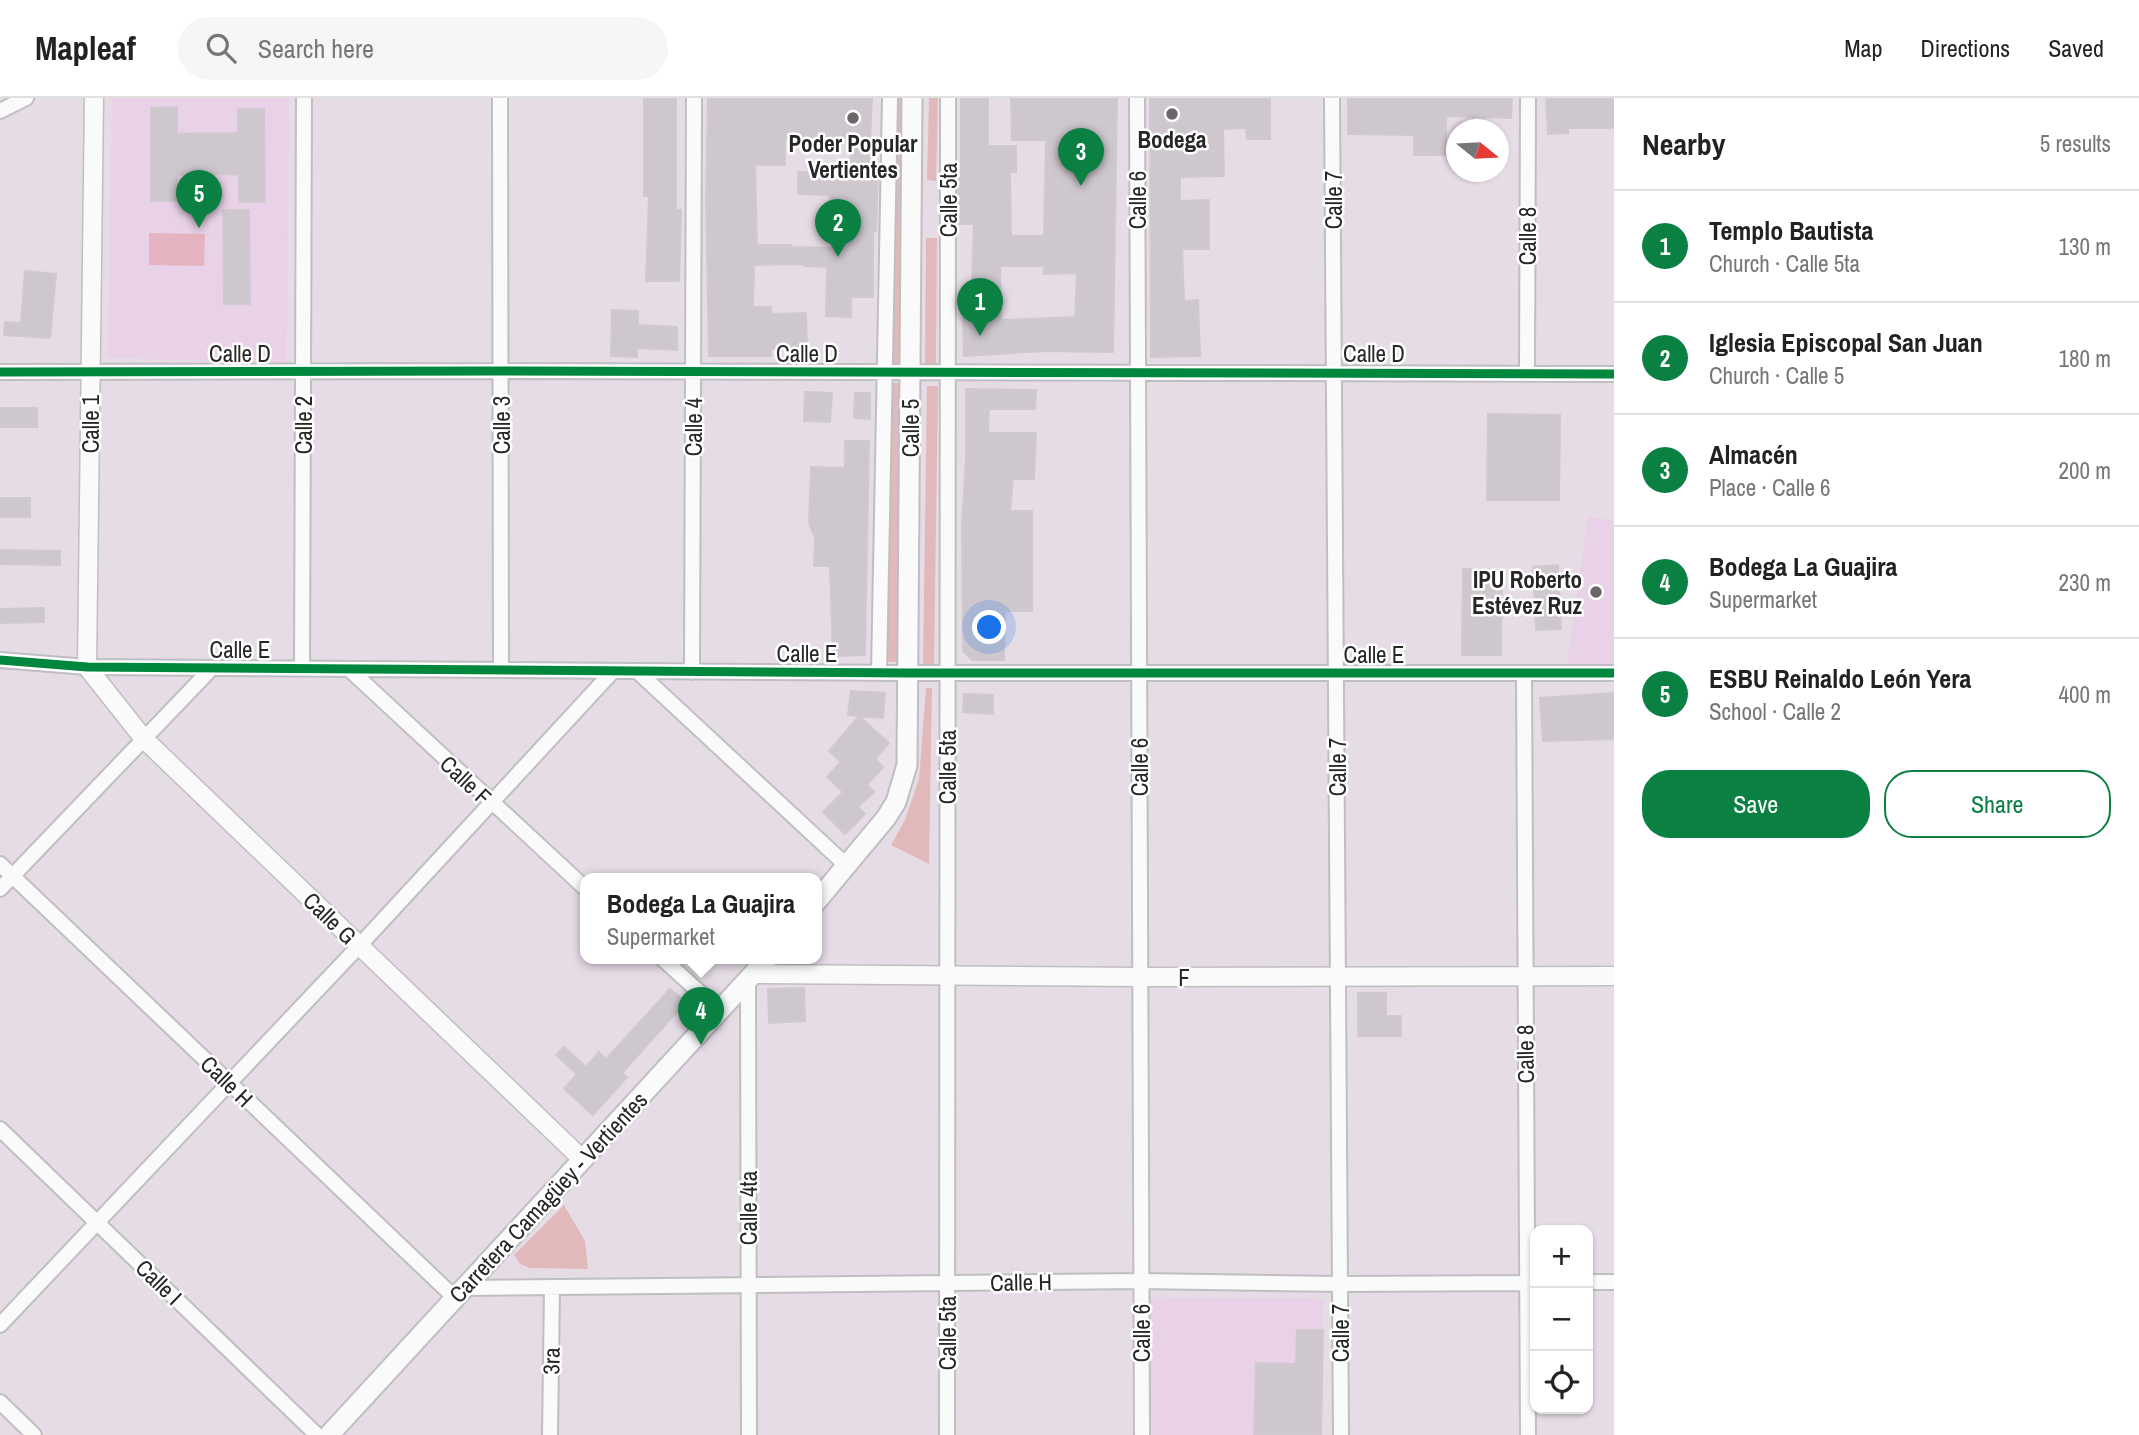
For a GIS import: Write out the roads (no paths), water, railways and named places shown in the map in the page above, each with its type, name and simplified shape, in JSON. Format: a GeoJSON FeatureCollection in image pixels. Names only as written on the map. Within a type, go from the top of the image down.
{"type":"FeatureCollection","features":[{"type":"Feature","properties":{"kind":"main road","name":"Calle 5"},"geometry":{"type":"LineString","coordinates":[[909,673],[912,98]]}},
{"type":"Feature","properties":{"kind":"main road"},"geometry":{"type":"LineString","coordinates":[[822,896],[886,818],[902,786],[907,765],[909,673]]}},
{"type":"Feature","properties":{"kind":"main road","name":"Carretera Camagüey - Vertientes"},"geometry":{"type":"LineString","coordinates":[[329,1435],[757,971]]}},
{"type":"Feature","properties":{"kind":"street"},"geometry":{"type":"LineString","coordinates":[[0,111],[26,98]]}},
{"type":"Feature","properties":{"kind":"street","name":"Calle 1"},"geometry":{"type":"LineString","coordinates":[[87,667],[94,98]]}},
{"type":"Feature","properties":{"kind":"street","name":"Calle 2"},"geometry":{"type":"LineString","coordinates":[[302,668],[304,98]]}},
{"type":"Feature","properties":{"kind":"street","name":"Calle 3"},"geometry":{"type":"LineString","coordinates":[[500,98],[501,669]]}},
{"type":"Feature","properties":{"kind":"street","name":"Calle 4"},"geometry":{"type":"LineString","coordinates":[[692,672],[694,98]]}},
{"type":"Feature","properties":{"kind":"street","name":"Calle 5"},"geometry":{"type":"LineString","coordinates":[[879,673],[890,98]]}},
{"type":"Feature","properties":{"kind":"street","name":"Calle 5ta"},"geometry":{"type":"LineString","coordinates":[[947,1435],[948,98]]}},
{"type":"Feature","properties":{"kind":"street","name":"Calle 6"},"geometry":{"type":"LineString","coordinates":[[1137,98],[1142,1435]]}},
{"type":"Feature","properties":{"kind":"street","name":"Calle 7"},"geometry":{"type":"LineString","coordinates":[[1332,98],[1341,1435]]}},
{"type":"Feature","properties":{"kind":"street","name":"Calle 8"},"geometry":{"type":"LineString","coordinates":[[1527,373],[1528,98]]}},
{"type":"Feature","properties":{"kind":"street","name":"Calle D"},"geometry":{"type":"LineString","coordinates":[[0,372],[500,370],[1614,374]]}},
{"type":"Feature","properties":{"kind":"street","name":"Calle E"},"geometry":{"type":"LineString","coordinates":[[0,660],[87,667],[692,672],[1614,673]]}},
{"type":"Feature","properties":{"kind":"street","name":"Calle G"},"geometry":{"type":"LineString","coordinates":[[87,667],[144,739],[583,1160]]}},
{"type":"Feature","properties":{"kind":"street"},"geometry":{"type":"LineString","coordinates":[[0,889],[212,668]]}},
{"type":"Feature","properties":{"kind":"street","name":"Calle F"},"geometry":{"type":"LineString","coordinates":[[349,669],[580,884]]}},
{"type":"Feature","properties":{"kind":"street"},"geometry":{"type":"LineString","coordinates":[[0,1325],[359,946],[613,671]]}},
{"type":"Feature","properties":{"kind":"street"},"geometry":{"type":"LineString","coordinates":[[637,671],[847,866]]}},
{"type":"Feature","properties":{"kind":"street","name":"Calle 8"},"geometry":{"type":"LineString","coordinates":[[1524,673],[1524,976],[1530,1239]]}},
{"type":"Feature","properties":{"kind":"street","name":"Calle H"},"geometry":{"type":"LineString","coordinates":[[0,864],[229,1083],[459,1293],[552,1287],[1141,1281],[1530,1283]]}},
{"type":"Feature","properties":{"kind":"street"},"geometry":{"type":"LineString","coordinates":[[668,964],[720,1011]]}},
{"type":"Feature","properties":{"kind":"street","name":"F"},"geometry":{"type":"LineString","coordinates":[[757,971],[947,976],[1614,976]]}},
{"type":"Feature","properties":{"kind":"street","name":"Calle 4ta"},"geometry":{"type":"LineString","coordinates":[[749,1435],[748,1285],[757,971]]}},
{"type":"Feature","properties":{"kind":"street","name":"Calle I"},"geometry":{"type":"LineString","coordinates":[[0,1129],[317,1435]]}},
{"type":"Feature","properties":{"kind":"street"},"geometry":{"type":"LineString","coordinates":[[1593,1282],[1614,1282]]}},
{"type":"Feature","properties":{"kind":"street","name":"3ra"},"geometry":{"type":"LineString","coordinates":[[550,1435],[552,1287]]}},
{"type":"Feature","properties":{"kind":"street","name":"Calle 8"},"geometry":{"type":"LineString","coordinates":[[1528,1435],[1531,1288]]}},
{"type":"Feature","properties":{"kind":"street"},"geometry":{"type":"LineString","coordinates":[[0,1402],[34,1435]]}},
{"type":"Feature","properties":{"kind":"place","name":"Bodega"},"geometry":{"type":"Point","coordinates":[1172,114]}},
{"type":"Feature","properties":{"kind":"place","name":"Poder Popular Vertientes"},"geometry":{"type":"Point","coordinates":[853,118]}},
{"type":"Feature","properties":{"kind":"place","name":"Almacén"},"geometry":{"type":"Point","coordinates":[1081,186]}},
{"type":"Feature","properties":{"kind":"place","name":"ESBU Reinaldo León Yera"},"geometry":{"type":"Point","coordinates":[199,228]}},
{"type":"Feature","properties":{"kind":"place","name":"Iglesia Episcopal San Juan"},"geometry":{"type":"Point","coordinates":[838,257]}},
{"type":"Feature","properties":{"kind":"place","name":"Templo Bautista"},"geometry":{"type":"Point","coordinates":[980,336]}},
{"type":"Feature","properties":{"kind":"place","name":"IPU Roberto Estévez Ruz"},"geometry":{"type":"Point","coordinates":[1596,592]}},
{"type":"Feature","properties":{"kind":"place","name":"Bodega La Guajira"},"geometry":{"type":"Point","coordinates":[701,1045]}}]}
